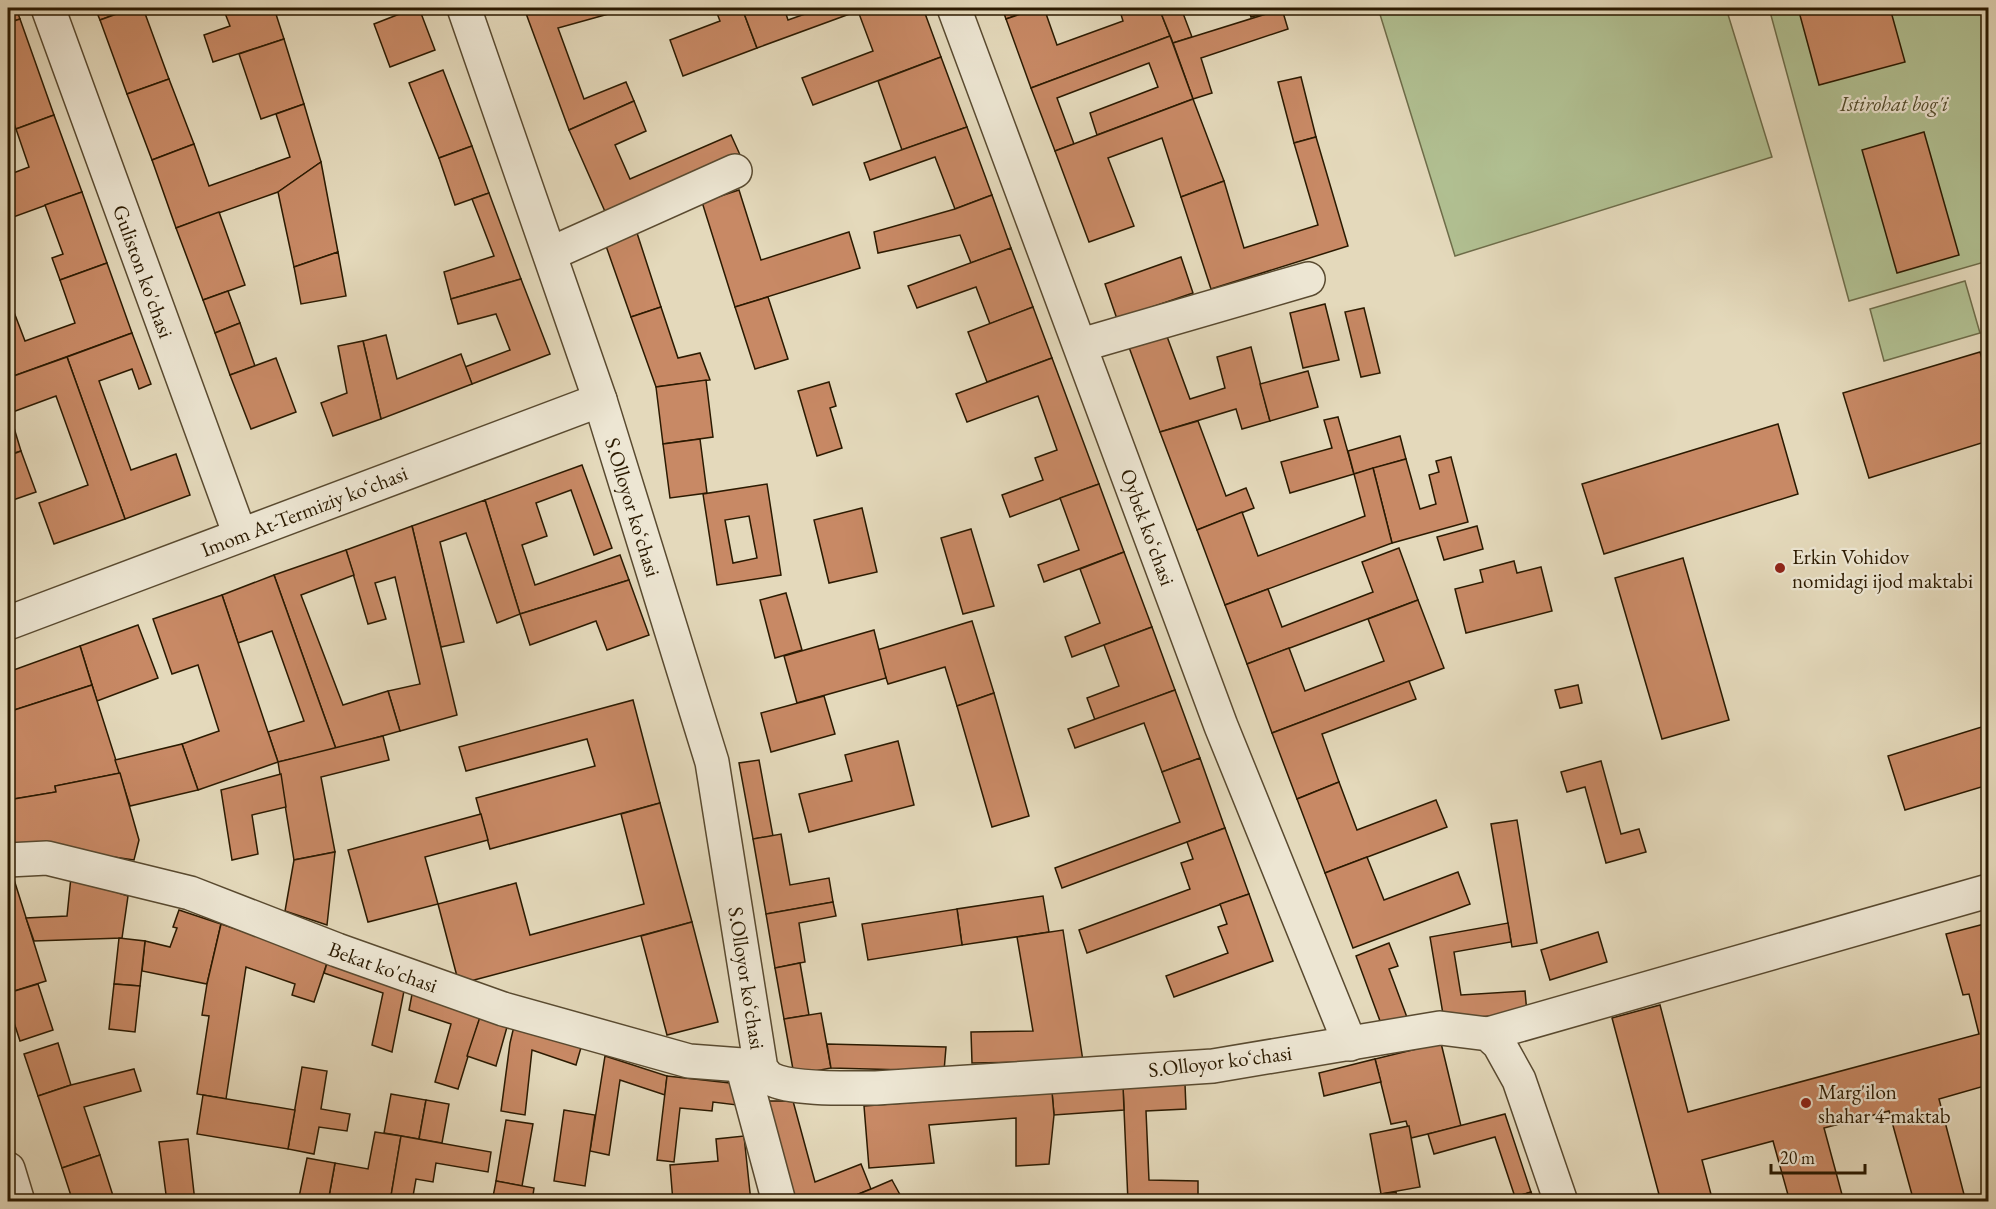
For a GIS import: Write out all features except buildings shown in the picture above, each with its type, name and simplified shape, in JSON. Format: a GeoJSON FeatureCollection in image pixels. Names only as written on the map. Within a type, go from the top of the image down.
{"type":"FeatureCollection","features":[{"type":"Feature","properties":{"kind":"street","name":"Guliston ko'chasi"},"geometry":{"type":"LineString","coordinates":[[48,8],[240,535]]}},
{"type":"Feature","properties":{"kind":"street","name":"S.Olloyor koʻchasi"},"geometry":{"type":"LineString","coordinates":[[464,8],[600,400],[712,762],[752,1067],[770,1079],[791,1084],[829,1088],[876,1088],[1213,1066],[1440,1028],[1488,1034]]}},
{"type":"Feature","properties":{"kind":"street","name":"Oybek koʻchasi"},"geometry":{"type":"LineString","coordinates":[[954,8],[1221,726],[1350,1044]]}},
{"type":"Feature","properties":{"kind":"street"},"geometry":{"type":"LineString","coordinates":[[550,254],[735,171]]}},
{"type":"Feature","properties":{"kind":"street"},"geometry":{"type":"LineString","coordinates":[[1081,345],[1308,279]]}},
{"type":"Feature","properties":{"kind":"street","name":"Imom At-Termiziy koʻchasi"},"geometry":{"type":"LineString","coordinates":[[8,623],[600,400]]}},
{"type":"Feature","properties":{"kind":"street","name":"Bekat ko'chasi"},"geometry":{"type":"LineString","coordinates":[[8,860],[47,858],[190,893],[337,950],[503,1009],[689,1061],[752,1067]]}},
{"type":"Feature","properties":{"kind":"street"},"geometry":{"type":"LineString","coordinates":[[1488,1034],[1989,891]]}},
{"type":"Feature","properties":{"kind":"street"},"geometry":{"type":"LineString","coordinates":[[1488,1034],[1499,1044],[1519,1080],[1561,1202]]}},
{"type":"Feature","properties":{"kind":"street"},"geometry":{"type":"LineString","coordinates":[[752,1067],[779,1202]]}},
{"type":"Feature","properties":{"kind":"street"},"geometry":{"type":"LineString","coordinates":[[8,1169],[18,1202]]}},
{"type":"Feature","properties":{"kind":"green space"},"geometry":{"type":"Polygon","coordinates":[[[1378,8],[1726,8],[1772,157],[1455,256],[1378,8]]]}},
{"type":"Feature","properties":{"kind":"green space","name":"Istirohat bog'i"},"geometry":{"type":"Polygon","coordinates":[[[1769,8],[1988,8],[1988,261],[1849,301],[1769,8]]]}},
{"type":"Feature","properties":{"kind":"green space"},"geometry":{"type":"Polygon","coordinates":[[[1965,281],[1980,333],[1884,361],[1870,309],[1965,281]]]}},
{"type":"Feature","properties":{"kind":"place","name":"Erkin Vohidov nomidagi ijod maktabi"},"geometry":{"type":"Point","coordinates":[1780,568]}},
{"type":"Feature","properties":{"kind":"place","name":"Marg'ilon shahar 4-maktab"},"geometry":{"type":"Point","coordinates":[1806,1103]}}]}
